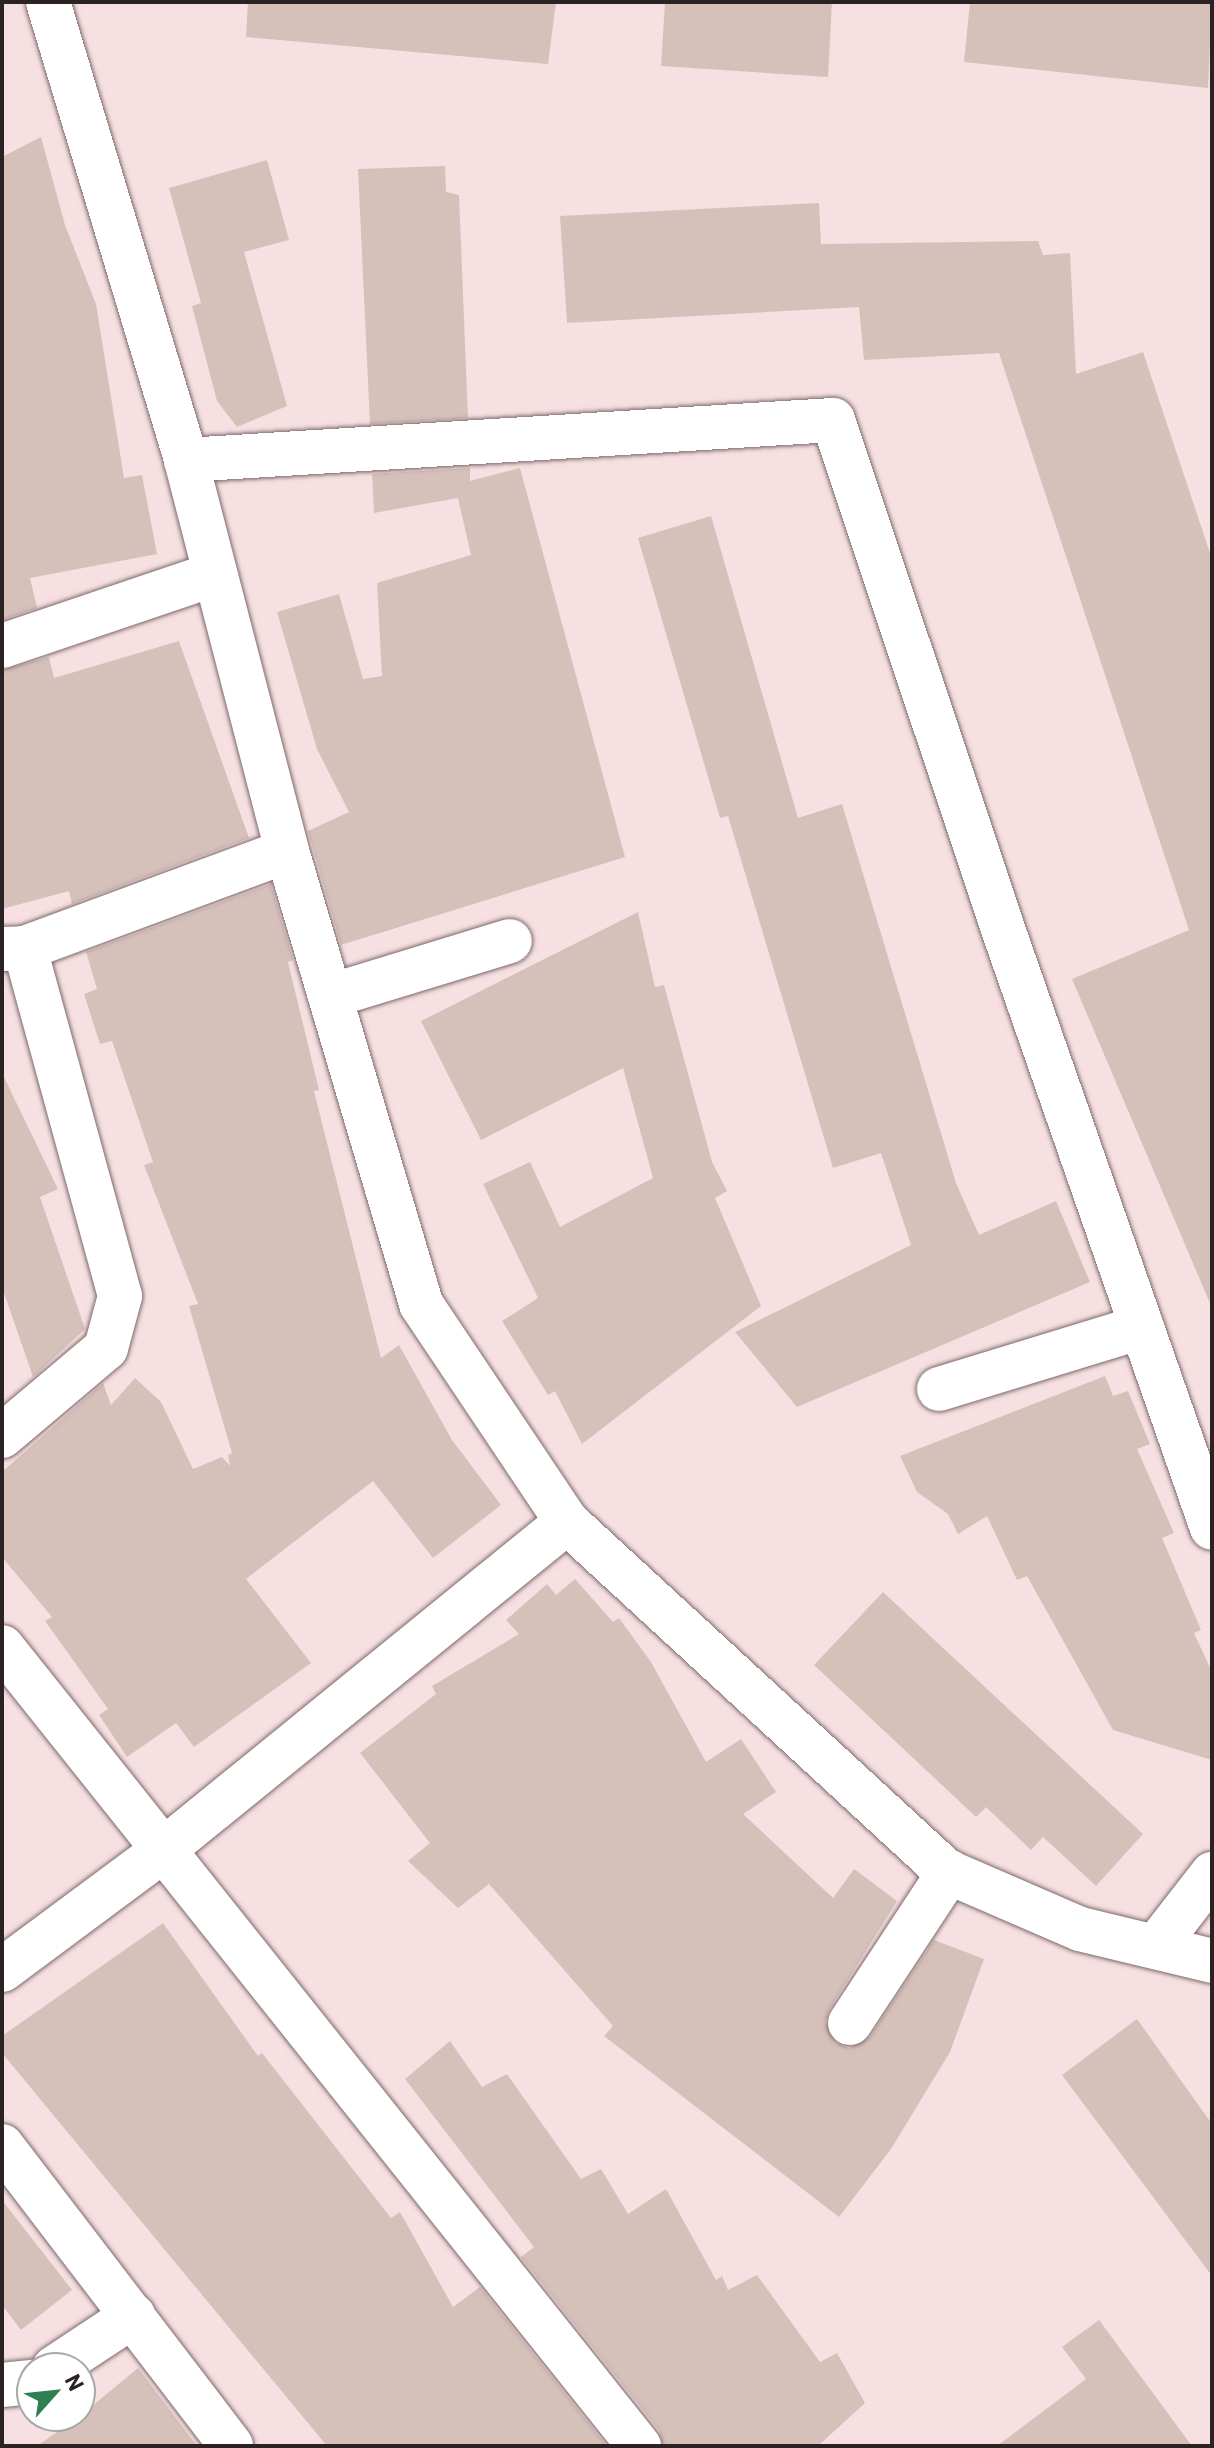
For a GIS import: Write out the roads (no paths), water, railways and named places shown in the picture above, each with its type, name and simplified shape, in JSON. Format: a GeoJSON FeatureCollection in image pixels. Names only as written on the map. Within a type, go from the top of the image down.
{"type":"FeatureCollection","features":[{"type":"Feature","properties":{"kind":"street"},"geometry":{"type":"LineString","coordinates":[[48,2],[186,460],[287,851],[421,1304],[567,1522],[949,1872],[1080,1929],[1157,1945],[1212,1961]]}},
{"type":"Feature","properties":{"kind":"street"},"geometry":{"type":"LineString","coordinates":[[186,460],[833,420],[1212,1528]]}},
{"type":"Feature","properties":{"kind":"street"},"geometry":{"type":"LineString","coordinates":[[2,646],[215,574]]}},
{"type":"Feature","properties":{"kind":"street"},"geometry":{"type":"LineString","coordinates":[[2,1436],[106,1348],[120,1296],[13,948],[287,851]]}},
{"type":"Feature","properties":{"kind":"street"},"geometry":{"type":"LineString","coordinates":[[330,996],[510,941]]}},
{"type":"Feature","properties":{"kind":"street"},"geometry":{"type":"LineString","coordinates":[[939,1389],[1142,1327]]}},
{"type":"Feature","properties":{"kind":"street"},"geometry":{"type":"LineString","coordinates":[[2,1970],[162,1851],[567,1522]]}},
{"type":"Feature","properties":{"kind":"street"},"geometry":{"type":"LineString","coordinates":[[2,1647],[639,2446]]}},
{"type":"Feature","properties":{"kind":"street"},"geometry":{"type":"LineString","coordinates":[[850,2023],[949,1872]]}},
{"type":"Feature","properties":{"kind":"street"},"geometry":{"type":"LineString","coordinates":[[1157,1945],[1212,1874]]}},
{"type":"Feature","properties":{"kind":"street"},"geometry":{"type":"LineString","coordinates":[[2,2146],[231,2446]]}},
{"type":"Feature","properties":{"kind":"street"},"geometry":{"type":"LineString","coordinates":[[78,2352],[133,2316]]}}]}
